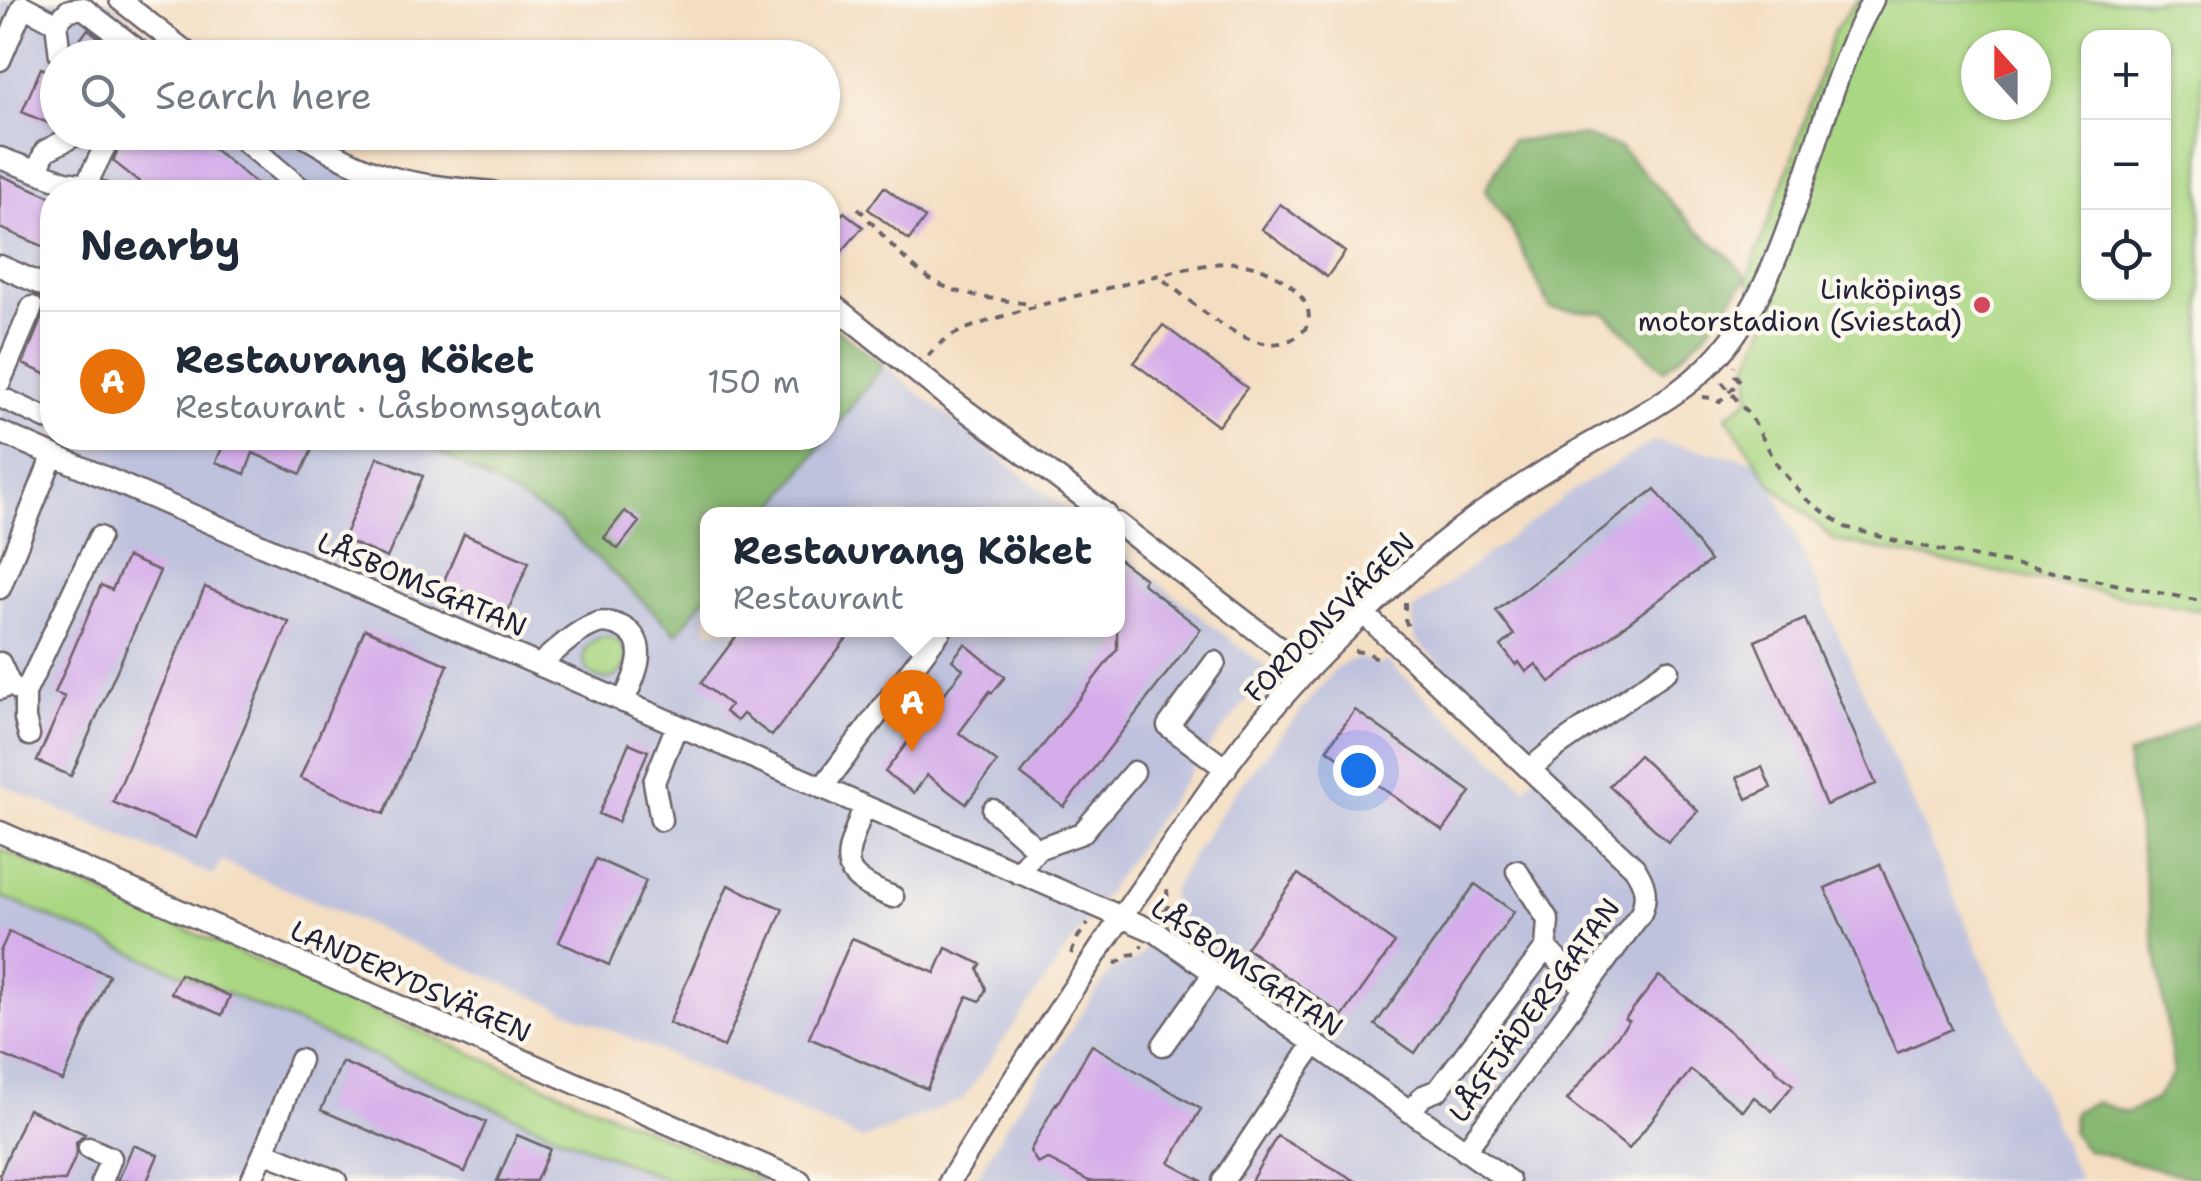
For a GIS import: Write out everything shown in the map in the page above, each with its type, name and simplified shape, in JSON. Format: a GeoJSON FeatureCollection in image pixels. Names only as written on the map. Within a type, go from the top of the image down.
{"type":"FeatureCollection","features":[{"type":"Feature","properties":{"kind":"street"},"geometry":{"type":"LineString","coordinates":[[120,0],[171,40]]}},
{"type":"Feature","properties":{"kind":"street","name":"FORDONSVÄGEN"},"geometry":{"type":"LineString","coordinates":[[950,1181],[1121,917],[1260,723],[1307,669],[1436,548],[1571,454],[1653,409],[1709,367],[1732,339],[1778,253],[1854,36],[1873,0]]}},
{"type":"Feature","properties":{"kind":"street"},"geometry":{"type":"LineString","coordinates":[[0,60],[5,35],[23,6],[56,23]]}},
{"type":"Feature","properties":{"kind":"street"},"geometry":{"type":"LineString","coordinates":[[56,23],[70,10],[83,8],[125,40]]}},
{"type":"Feature","properties":{"kind":"street"},"geometry":{"type":"LineString","coordinates":[[56,23],[58,40]]}},
{"type":"Feature","properties":{"kind":"street"},"geometry":{"type":"LineString","coordinates":[[38,172],[47,150]]}},
{"type":"Feature","properties":{"kind":"street"},"geometry":{"type":"LineString","coordinates":[[96,180],[106,150]]}},
{"type":"Feature","properties":{"kind":"street"},"geometry":{"type":"LineString","coordinates":[[255,150],[291,180]]}},
{"type":"Feature","properties":{"kind":"street"},"geometry":{"type":"LineString","coordinates":[[328,150],[403,180]]}},
{"type":"Feature","properties":{"kind":"street"},"geometry":{"type":"LineString","coordinates":[[0,158],[60,180]]}},
{"type":"Feature","properties":{"kind":"street"},"geometry":{"type":"LineString","coordinates":[[0,266],[40,284]]}},
{"type":"Feature","properties":{"kind":"street"},"geometry":{"type":"LineString","coordinates":[[0,382],[32,307]]}},
{"type":"Feature","properties":{"kind":"street"},"geometry":{"type":"LineString","coordinates":[[840,311],[1097,507]]}},
{"type":"Feature","properties":{"kind":"street"},"geometry":{"type":"LineString","coordinates":[[0,397],[40,415]]}},
{"type":"Feature","properties":{"kind":"street","name":"LÅSBOMSGATAN"},"geometry":{"type":"LineString","coordinates":[[0,432],[40,449]]}},
{"type":"Feature","properties":{"kind":"street","name":"LÅSBOMSGATAN"},"geometry":{"type":"LineString","coordinates":[[41,450],[1151,930],[1466,1151],[1486,1174],[1509,1181]]}},
{"type":"Feature","properties":{"kind":"street"},"geometry":{"type":"LineString","coordinates":[[0,588],[53,455]]}},
{"type":"Feature","properties":{"kind":"street"},"geometry":{"type":"LineString","coordinates":[[1125,529],[1307,669]]}},
{"type":"Feature","properties":{"kind":"street"},"geometry":{"type":"LineString","coordinates":[[12,689],[99,536]]}},
{"type":"Feature","properties":{"kind":"street","name":"LÅSFJÄDERSGATAN"},"geometry":{"type":"LineString","coordinates":[[1363,613],[1634,867],[1646,889],[1641,913],[1466,1151]]}},
{"type":"Feature","properties":{"kind":"street"},"geometry":{"type":"LineString","coordinates":[[540,664],[592,625],[604,621],[617,624],[636,640],[640,661],[623,702]]}},
{"type":"Feature","properties":{"kind":"street"},"geometry":{"type":"LineString","coordinates":[[822,788],[936,637]]}},
{"type":"Feature","properties":{"kind":"street"},"geometry":{"type":"LineString","coordinates":[[1215,662],[1168,726],[1226,769]]}},
{"type":"Feature","properties":{"kind":"street"},"geometry":{"type":"LineString","coordinates":[[0,663],[28,735]]}},
{"type":"Feature","properties":{"kind":"street"},"geometry":{"type":"LineString","coordinates":[[1530,770],[1555,748],[1668,670]]}},
{"type":"Feature","properties":{"kind":"street"},"geometry":{"type":"LineString","coordinates":[[661,820],[654,782],[677,725]]}},
{"type":"Feature","properties":{"kind":"street"},"geometry":{"type":"LineString","coordinates":[[1018,873],[1037,850],[1082,833],[1134,772]]}},
{"type":"Feature","properties":{"kind":"street"},"geometry":{"type":"LineString","coordinates":[[864,806],[846,858],[851,873],[864,886],[892,897]]}},
{"type":"Feature","properties":{"kind":"street"},"geometry":{"type":"LineString","coordinates":[[994,810],[1037,850]]}},
{"type":"Feature","properties":{"kind":"street","name":"LANDERYDSVÄGEN"},"geometry":{"type":"LineString","coordinates":[[0,832],[800,1181]]}},
{"type":"Feature","properties":{"kind":"street"},"geometry":{"type":"LineString","coordinates":[[1410,1112],[1422,1096],[1438,1090],[1546,948],[1548,920],[1517,871]]}},
{"type":"Feature","properties":{"kind":"street"},"geometry":{"type":"LineString","coordinates":[[1546,948],[1585,989]]}},
{"type":"Feature","properties":{"kind":"street"},"geometry":{"type":"LineString","coordinates":[[1163,1045],[1214,974]]}},
{"type":"Feature","properties":{"kind":"street"},"geometry":{"type":"LineString","coordinates":[[1223,1181],[1314,1044]]}},
{"type":"Feature","properties":{"kind":"street"},"geometry":{"type":"LineString","coordinates":[[251,1181],[300,1060]]}},
{"type":"Feature","properties":{"kind":"street"},"geometry":{"type":"LineString","coordinates":[[89,1148],[111,1158],[102,1181]]}},
{"type":"Feature","properties":{"kind":"street"},"geometry":{"type":"LineString","coordinates":[[264,1152],[336,1181]]}},
{"type":"Feature","properties":{"kind":"path"},"geometry":{"type":"LineString","coordinates":[[858,208],[900,254],[930,279],[951,289],[1037,305]]}},
{"type":"Feature","properties":{"kind":"path"},"geometry":{"type":"LineString","coordinates":[[914,370],[950,336],[1037,305],[1183,270],[1236,262],[1264,268],[1296,290],[1306,305],[1308,325],[1289,342],[1257,342],[1218,320],[1158,276]]}},
{"type":"Feature","properties":{"kind":"path"},"geometry":{"type":"LineString","coordinates":[[1696,398],[1706,396],[1719,402],[1730,392],[1740,380],[1733,368],[1735,358]]}},
{"type":"Feature","properties":{"kind":"path"},"geometry":{"type":"LineString","coordinates":[[1709,367],[1751,417],[1779,468],[1806,499],[1846,526],[1896,541],[2201,601]]}},
{"type":"Feature","properties":{"kind":"path"},"geometry":{"type":"LineString","coordinates":[[1351,652],[1368,652],[1379,659],[1408,628],[1404,612],[1407,597]]}},
{"type":"Feature","properties":{"kind":"path"},"geometry":{"type":"LineString","coordinates":[[1078,937],[1117,963],[1137,954],[1168,906],[1166,890],[1171,879]]}},
{"type":"Feature","properties":{"kind":"shaded area"},"geometry":{"type":"Polygon","coordinates":[[[0,0],[106,0],[158,40],[40,40],[40,150],[305,150],[327,165],[365,180],[40,180],[40,450],[437,450],[558,521],[677,633],[700,604],[700,637],[1125,637],[1125,556],[1270,671],[1195,765],[963,1099],[862,1139],[221,861],[214,876],[0,784],[0,0]]]}},
{"type":"Feature","properties":{"kind":"shaded area"},"geometry":{"type":"Polygon","coordinates":[[[883,365],[1063,507],[774,507],[818,450],[840,450],[840,421],[883,365]]]}},
{"type":"Feature","properties":{"kind":"shaded area"},"geometry":{"type":"Polygon","coordinates":[[[1653,441],[1757,461],[1773,486],[2080,1181],[975,1181],[1009,1121],[1111,970],[1136,960],[1174,910],[1171,892],[1235,792],[1334,670],[1360,658],[1380,665],[1386,660],[1526,788],[1544,763],[1415,639],[1412,611],[1572,491],[1653,441]]]}},
{"type":"Feature","properties":{"kind":"shaded area"},"geometry":{"type":"Polygon","coordinates":[[[0,896],[567,1139],[671,1181],[0,1181],[0,896]]]}},
{"type":"Feature","properties":{"kind":"green space","name":"Linköpings motorstadion (Sviestad)"},"geometry":{"type":"Polygon","coordinates":[[[1857,0],[2201,0],[2201,611],[1836,541],[1773,486],[1726,416],[1750,398],[1749,363],[1770,317],[1747,279],[1834,31],[1857,0]]]}},
{"type":"Feature","properties":{"kind":"green space"},"geometry":{"type":"Polygon","coordinates":[[[1583,136],[1621,148],[1747,279],[1702,337],[1664,370],[1606,313],[1550,308],[1510,226],[1485,191],[1511,141],[1583,136]]]}},
{"type":"Feature","properties":{"kind":"green space"},"geometry":{"type":"Polygon","coordinates":[[[840,331],[883,365],[840,421],[840,331]]]}},
{"type":"Feature","properties":{"kind":"green space"},"geometry":{"type":"Polygon","coordinates":[[[437,450],[818,450],[774,507],[700,507],[700,604],[677,634],[558,521],[437,450]]]}},
{"type":"Feature","properties":{"kind":"green space"},"geometry":{"type":"Polygon","coordinates":[[[605,637],[620,643],[626,658],[620,673],[605,679],[590,673],[584,658],[590,643],[605,637]]]}},
{"type":"Feature","properties":{"kind":"green space"},"geometry":{"type":"Polygon","coordinates":[[[2201,720],[2201,1180],[2087,1150],[2072,1133],[2074,1111],[2096,1102],[2127,1113],[2156,1099],[2174,1073],[2127,757],[2201,720]]]}},
{"type":"Feature","properties":{"kind":"green space"},"geometry":{"type":"Polygon","coordinates":[[[0,849],[766,1181],[671,1181],[0,896],[0,849]]]}},
{"type":"Feature","properties":{"kind":"building"},"geometry":{"type":"Polygon","coordinates":[[[88,29],[102,40],[80,40],[88,29]]]}},
{"type":"Feature","properties":{"kind":"building"},"geometry":{"type":"Polygon","coordinates":[[[40,70],[40,120],[22,112],[40,70]]]}},
{"type":"Feature","properties":{"kind":"building"},"geometry":{"type":"Polygon","coordinates":[[[118,150],[215,150],[252,180],[137,180],[113,161],[118,150]]]}},
{"type":"Feature","properties":{"kind":"building"},"geometry":{"type":"Polygon","coordinates":[[[0,175],[40,192],[40,245],[0,228],[0,175]]]}},
{"type":"Feature","properties":{"kind":"building"},"geometry":{"type":"Polygon","coordinates":[[[884,187],[925,218],[909,240],[868,209],[884,187]]]}},
{"type":"Feature","properties":{"kind":"building"},"geometry":{"type":"Polygon","coordinates":[[[1280,204],[1345,252],[1327,277],[1262,229],[1280,204]]]}},
{"type":"Feature","properties":{"kind":"building"},"geometry":{"type":"Polygon","coordinates":[[[844,212],[863,227],[840,254],[840,217],[844,212]]]}},
{"type":"Feature","properties":{"kind":"building"},"geometry":{"type":"Polygon","coordinates":[[[40,322],[40,372],[23,364],[40,322]]]}},
{"type":"Feature","properties":{"kind":"building"},"geometry":{"type":"Polygon","coordinates":[[[1163,325],[1247,388],[1218,426],[1134,363],[1163,325]]]}},
{"type":"Feature","properties":{"kind":"building"},"geometry":{"type":"Polygon","coordinates":[[[221,450],[312,450],[301,474],[253,453],[245,474],[216,462],[221,450]]]}},
{"type":"Feature","properties":{"kind":"building"},"geometry":{"type":"Polygon","coordinates":[[[378,457],[423,476],[387,558],[343,539],[378,457]]]}},
{"type":"Feature","properties":{"kind":"building"},"geometry":{"type":"Polygon","coordinates":[[[1655,489],[1710,561],[1550,682],[1536,664],[1526,672],[1519,662],[1516,665],[1501,646],[1514,635],[1496,611],[1655,489]]]}},
{"type":"Feature","properties":{"kind":"building"},"geometry":{"type":"Polygon","coordinates":[[[625,511],[639,522],[618,549],[604,538],[625,511]]]}},
{"type":"Feature","properties":{"kind":"building"},"geometry":{"type":"Polygon","coordinates":[[[464,534],[529,562],[508,611],[443,583],[464,534]]]}},
{"type":"Feature","properties":{"kind":"building"},"geometry":{"type":"Polygon","coordinates":[[[127,557],[160,571],[71,776],[37,761],[65,697],[55,693],[101,585],[112,590],[127,557]]]}},
{"type":"Feature","properties":{"kind":"building"},"geometry":{"type":"Polygon","coordinates":[[[1125,564],[1145,579],[1142,583],[1201,629],[1064,807],[1021,774],[1117,649],[1117,637],[1125,637],[1125,564]]]}},
{"type":"Feature","properties":{"kind":"building"},"geometry":{"type":"Polygon","coordinates":[[[205,587],[289,622],[197,838],[113,802],[205,587]]]}},
{"type":"Feature","properties":{"kind":"building"},"geometry":{"type":"Polygon","coordinates":[[[1805,619],[1876,784],[1826,805],[1755,641],[1805,619]]]}},
{"type":"Feature","properties":{"kind":"building"},"geometry":{"type":"Polygon","coordinates":[[[365,629],[448,665],[384,814],[300,778],[365,629]]]}},
{"type":"Feature","properties":{"kind":"building"},"geometry":{"type":"Polygon","coordinates":[[[736,637],[848,637],[772,736],[743,714],[737,721],[725,712],[730,705],[701,683],[736,637]]]}},
{"type":"Feature","properties":{"kind":"building"},"geometry":{"type":"Polygon","coordinates":[[[965,644],[1005,677],[959,733],[997,762],[966,804],[927,775],[914,793],[885,772],[963,669],[952,660],[965,644]]]}},
{"type":"Feature","properties":{"kind":"building"},"geometry":{"type":"Polygon","coordinates":[[[1355,710],[1471,792],[1443,831],[1327,749],[1355,710]]]}},
{"type":"Feature","properties":{"kind":"building"},"geometry":{"type":"Polygon","coordinates":[[[629,743],[648,751],[618,822],[599,814],[629,743]]]}},
{"type":"Feature","properties":{"kind":"building"},"geometry":{"type":"Polygon","coordinates":[[[1639,755],[1698,811],[1668,842],[1609,786],[1639,755]]]}},
{"type":"Feature","properties":{"kind":"building"},"geometry":{"type":"Polygon","coordinates":[[[1762,767],[1771,788],[1747,799],[1737,777],[1762,767]]]}},
{"type":"Feature","properties":{"kind":"building"},"geometry":{"type":"Polygon","coordinates":[[[596,859],[646,881],[609,965],[559,942],[596,859]]]}},
{"type":"Feature","properties":{"kind":"building"},"geometry":{"type":"Polygon","coordinates":[[[1880,864],[1952,1029],[1897,1053],[1825,888],[1880,864]]]}},
{"type":"Feature","properties":{"kind":"building"},"geometry":{"type":"Polygon","coordinates":[[[1298,874],[1395,943],[1343,1016],[1246,948],[1298,874]]]}},
{"type":"Feature","properties":{"kind":"building"},"geometry":{"type":"Polygon","coordinates":[[[1475,884],[1514,912],[1415,1053],[1375,1025],[1475,884]]]}},
{"type":"Feature","properties":{"kind":"building"},"geometry":{"type":"Polygon","coordinates":[[[728,885],[783,909],[724,1047],[669,1023],[728,885]]]}},
{"type":"Feature","properties":{"kind":"building"},"geometry":{"type":"Polygon","coordinates":[[[9,932],[109,975],[63,1081],[0,1054],[0,952],[9,932]]]}},
{"type":"Feature","properties":{"kind":"building"},"geometry":{"type":"Polygon","coordinates":[[[852,938],[935,973],[946,948],[981,964],[978,969],[986,989],[980,1001],[967,996],[927,1089],[809,1038],[852,938]]]}},
{"type":"Feature","properties":{"kind":"building"},"geometry":{"type":"Polygon","coordinates":[[[180,974],[230,996],[222,1015],[171,993],[180,974]]]}},
{"type":"Feature","properties":{"kind":"building"},"geometry":{"type":"Polygon","coordinates":[[[1659,976],[1793,1085],[1772,1111],[1754,1097],[1743,1111],[1691,1070],[1629,1149],[1567,1100],[1659,976]]]}},
{"type":"Feature","properties":{"kind":"building"},"geometry":{"type":"Polygon","coordinates":[[[1092,1045],[1201,1109],[1169,1163],[1202,1181],[1089,1181],[1047,1159],[1038,1164],[1030,1151],[1092,1045]]]}},
{"type":"Feature","properties":{"kind":"building"},"geometry":{"type":"Polygon","coordinates":[[[342,1062],[486,1122],[465,1172],[321,1110],[342,1062]]]}},
{"type":"Feature","properties":{"kind":"building"},"geometry":{"type":"Polygon","coordinates":[[[28,1109],[85,1134],[76,1143],[77,1153],[65,1181],[0,1181],[28,1109]]]}},
{"type":"Feature","properties":{"kind":"building"},"geometry":{"type":"Polygon","coordinates":[[[517,1135],[550,1149],[536,1181],[497,1181],[517,1135]]]}},
{"type":"Feature","properties":{"kind":"building"},"geometry":{"type":"Polygon","coordinates":[[[1277,1136],[1356,1181],[1251,1181],[1277,1136]]]}},
{"type":"Feature","properties":{"kind":"building"},"geometry":{"type":"Polygon","coordinates":[[[133,1145],[158,1155],[147,1181],[118,1181],[133,1145]]]}},
{"type":"Feature","properties":{"kind":"place","name":"Linköpings motorstadion (Sviestad)"},"geometry":{"type":"Point","coordinates":[1982,305]}},
{"type":"Feature","properties":{"kind":"place","name":"Restaurang Köket"},"geometry":{"type":"Point","coordinates":[912,752]}}]}
